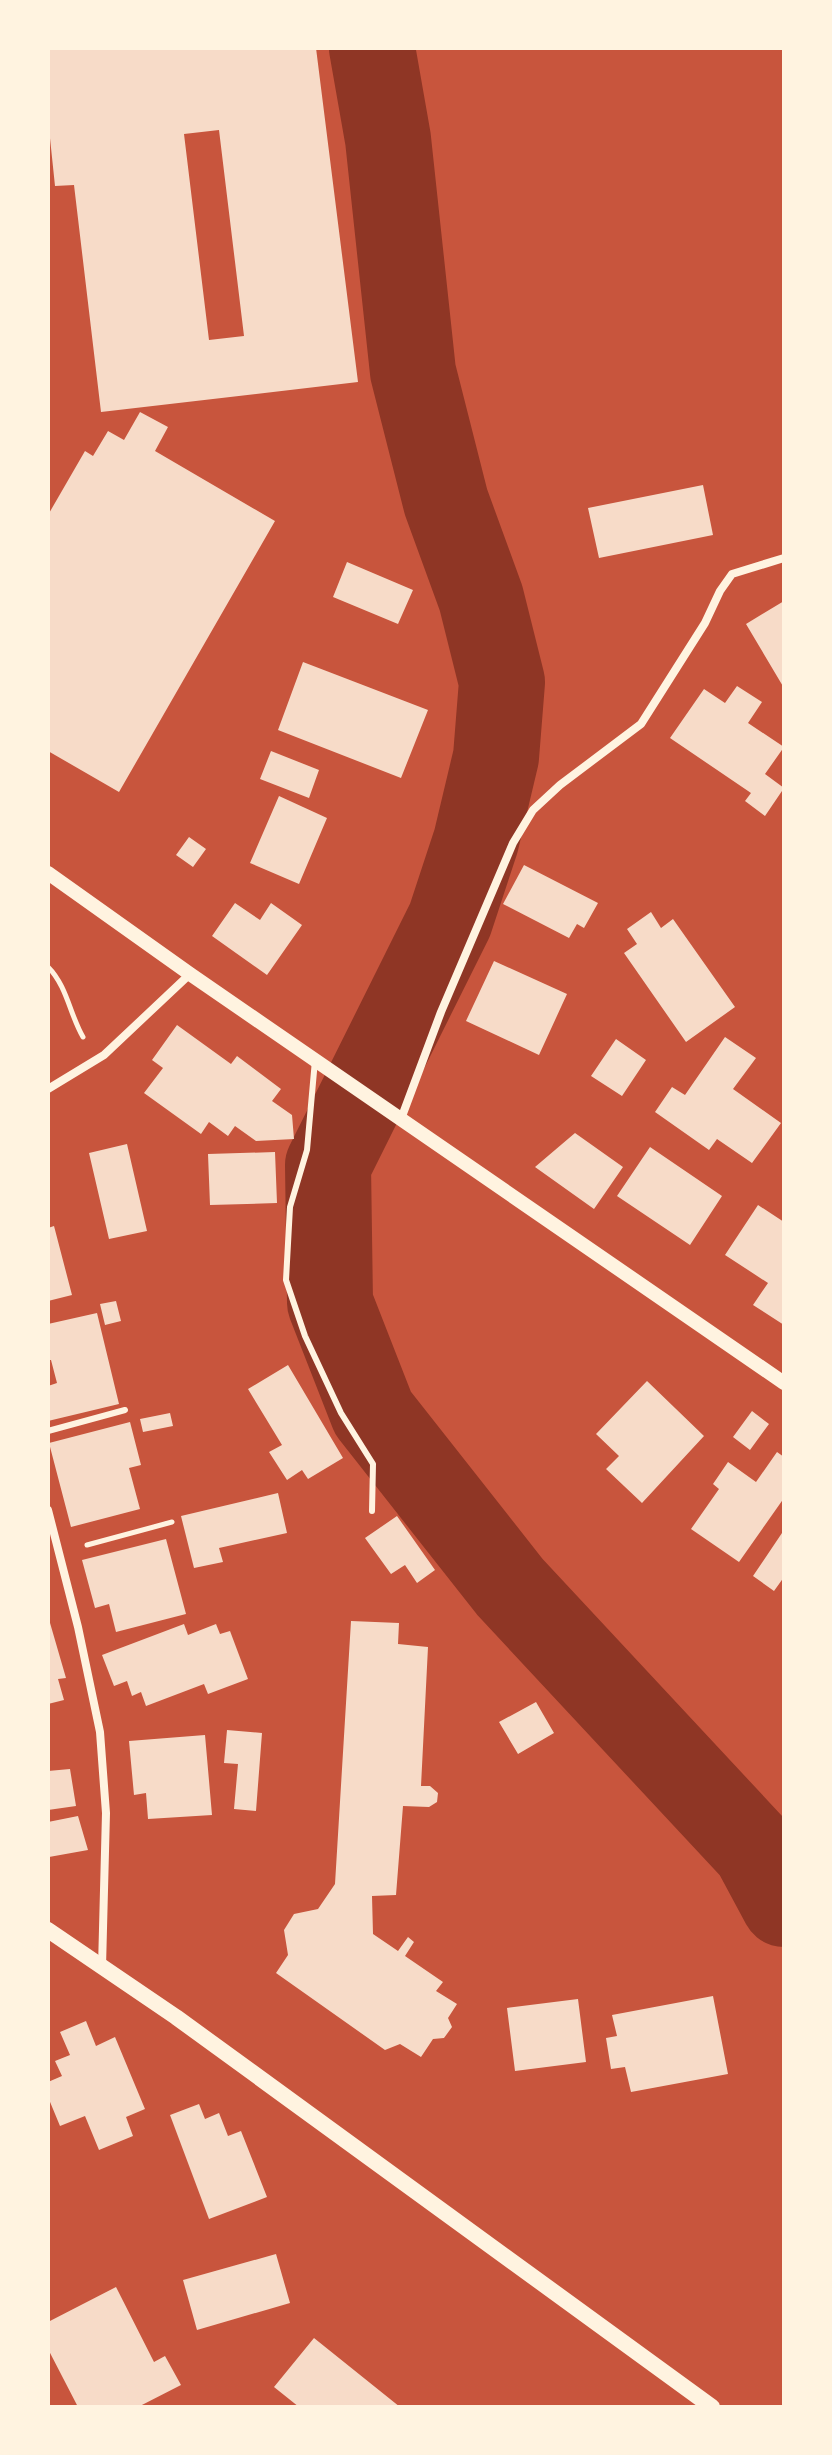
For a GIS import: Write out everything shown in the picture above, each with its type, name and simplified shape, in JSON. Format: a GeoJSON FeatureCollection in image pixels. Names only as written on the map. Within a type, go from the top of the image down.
{"type":"FeatureCollection","features":[{"type":"Feature","properties":{"kind":"main road"},"geometry":{"type":"LineString","coordinates":[[48,1930],[176,2017],[712,2407]]}},
{"type":"Feature","properties":{"kind":"street"},"geometry":{"type":"LineString","coordinates":[[401,1119],[471,941],[513,843],[533,810],[560,785],[641,724],[732,574],[784,558]]}},
{"type":"Feature","properties":{"kind":"street"},"geometry":{"type":"LineString","coordinates":[[48,873],[784,1383]]}},
{"type":"Feature","properties":{"kind":"street"},"geometry":{"type":"LineString","coordinates":[[48,1089],[104,1055],[190,974]]}},
{"type":"Feature","properties":{"kind":"street"},"geometry":{"type":"LineString","coordinates":[[48,1510],[78,1627],[100,1732],[106,1813],[102,1967]]}},
{"type":"Feature","properties":{"kind":"lane"},"geometry":{"type":"LineString","coordinates":[[315,1060],[307,1150],[290,1207],[286,1280],[305,1336],[341,1413],[373,1464],[372,1511]]}},
{"type":"Feature","properties":{"kind":"lane"},"geometry":{"type":"LineString","coordinates":[[48,1431],[125,1410]]}},
{"type":"Feature","properties":{"kind":"path"},"geometry":{"type":"LineString","coordinates":[[48,967],[63,989],[72,1019],[84,1038],[104,1055]]}},
{"type":"Feature","properties":{"kind":"path"},"geometry":{"type":"LineString","coordinates":[[59,1553],[172,1522]]}},
{"type":"Feature","properties":{"kind":"building"},"geometry":{"type":"Polygon","coordinates":[[[48,48],[316,48],[358,382],[101,412],[74,185],[55,186],[48,119],[48,48]],[[219,130],[184,134],[209,340],[244,336],[219,130]]]}},
{"type":"Feature","properties":{"kind":"building"},"geometry":{"type":"Polygon","coordinates":[[[140,412],[168,427],[155,451],[275,521],[119,792],[48,751],[48,515],[85,451],[93,456],[108,431],[124,440],[140,412]]]}},
{"type":"Feature","properties":{"kind":"building"},"geometry":{"type":"Polygon","coordinates":[[[703,485],[713,535],[599,558],[588,508],[703,485]]]}},
{"type":"Feature","properties":{"kind":"building"},"geometry":{"type":"Polygon","coordinates":[[[347,562],[413,590],[398,624],[333,597],[347,562]]]}},
{"type":"Feature","properties":{"kind":"building"},"geometry":{"type":"Polygon","coordinates":[[[784,601],[784,688],[746,624],[784,601]]]}},
{"type":"Feature","properties":{"kind":"building"},"geometry":{"type":"Polygon","coordinates":[[[303,662],[428,710],[401,778],[278,730],[303,662]]]}},
{"type":"Feature","properties":{"kind":"building"},"geometry":{"type":"Polygon","coordinates":[[[737,686],[762,702],[748,723],[784,747],[765,774],[784,788],[765,816],[745,801],[751,793],[670,738],[704,689],[725,703],[737,686]]]}},
{"type":"Feature","properties":{"kind":"building"},"geometry":{"type":"Polygon","coordinates":[[[271,751],[319,770],[309,798],[260,779],[271,751]]]}},
{"type":"Feature","properties":{"kind":"building"},"geometry":{"type":"Polygon","coordinates":[[[279,796],[327,818],[299,884],[250,863],[279,796]]]}},
{"type":"Feature","properties":{"kind":"building"},"geometry":{"type":"Polygon","coordinates":[[[189,837],[206,849],[193,867],[176,855],[189,837]]]}},
{"type":"Feature","properties":{"kind":"building"},"geometry":{"type":"Polygon","coordinates":[[[524,865],[598,903],[584,928],[577,924],[569,938],[503,904],[524,865]]]}},
{"type":"Feature","properties":{"kind":"building"},"geometry":{"type":"Polygon","coordinates":[[[235,903],[260,920],[271,903],[302,925],[267,975],[212,936],[235,903]]]}},
{"type":"Feature","properties":{"kind":"building"},"geometry":{"type":"Polygon","coordinates":[[[651,912],[661,928],[673,919],[735,1007],[686,1042],[624,953],[637,944],[627,929],[651,912]]]}},
{"type":"Feature","properties":{"kind":"building"},"geometry":{"type":"Polygon","coordinates":[[[494,961],[567,994],[539,1055],[466,1021],[494,961]]]}},
{"type":"Feature","properties":{"kind":"building"},"geometry":{"type":"Polygon","coordinates":[[[177,1025],[231,1064],[237,1056],[281,1089],[272,1101],[292,1115],[294,1139],[256,1141],[235,1126],[228,1136],[209,1122],[201,1134],[144,1093],[163,1068],[152,1060],[177,1025]]]}},
{"type":"Feature","properties":{"kind":"building"},"geometry":{"type":"Polygon","coordinates":[[[725,1037],[756,1058],[733,1089],[781,1123],[752,1163],[717,1139],[709,1150],[655,1112],[672,1087],[685,1095],[725,1037]]]}},
{"type":"Feature","properties":{"kind":"building"},"geometry":{"type":"Polygon","coordinates":[[[616,1039],[646,1060],[622,1096],[591,1076],[616,1039]]]}},
{"type":"Feature","properties":{"kind":"building"},"geometry":{"type":"Polygon","coordinates":[[[575,1133],[623,1167],[594,1209],[535,1167],[575,1133]]]}},
{"type":"Feature","properties":{"kind":"building"},"geometry":{"type":"Polygon","coordinates":[[[127,1144],[147,1231],[109,1239],[89,1153],[127,1144]]]}},
{"type":"Feature","properties":{"kind":"building"},"geometry":{"type":"Polygon","coordinates":[[[650,1147],[722,1196],[690,1245],[617,1196],[650,1147]]]}},
{"type":"Feature","properties":{"kind":"building"},"geometry":{"type":"Polygon","coordinates":[[[275,1152],[277,1203],[210,1205],[208,1154],[275,1152]]]}},
{"type":"Feature","properties":{"kind":"building"},"geometry":{"type":"Polygon","coordinates":[[[758,1205],[784,1222],[784,1325],[753,1305],[768,1283],[725,1255],[758,1205]]]}},
{"type":"Feature","properties":{"kind":"building"},"geometry":{"type":"Polygon","coordinates":[[[54,1226],[72,1295],[48,1301],[48,1228],[54,1226]]]}},
{"type":"Feature","properties":{"kind":"building"},"geometry":{"type":"Polygon","coordinates":[[[116,1301],[121,1321],[105,1325],[100,1304],[116,1301]]]}},
{"type":"Feature","properties":{"kind":"building"},"geometry":{"type":"Polygon","coordinates":[[[97,1313],[119,1404],[48,1421],[48,1386],[57,1383],[51,1360],[48,1360],[48,1324],[97,1313]]]}},
{"type":"Feature","properties":{"kind":"building"},"geometry":{"type":"Polygon","coordinates":[[[288,1365],[343,1458],[308,1479],[302,1470],[287,1480],[269,1452],[282,1445],[248,1389],[288,1365]]]}},
{"type":"Feature","properties":{"kind":"building"},"geometry":{"type":"Polygon","coordinates":[[[647,1381],[704,1436],[642,1503],[606,1469],[619,1456],[596,1434],[647,1381]]]}},
{"type":"Feature","properties":{"kind":"building"},"geometry":{"type":"Polygon","coordinates":[[[752,1411],[769,1424],[750,1450],[733,1437],[752,1411]]]}},
{"type":"Feature","properties":{"kind":"building"},"geometry":{"type":"Polygon","coordinates":[[[170,1413],[173,1426],[143,1432],[140,1419],[170,1413]]]}},
{"type":"Feature","properties":{"kind":"building"},"geometry":{"type":"Polygon","coordinates":[[[130,1422],[141,1465],[129,1468],[140,1509],[71,1527],[49,1443],[130,1422]]]}},
{"type":"Feature","properties":{"kind":"building"},"geometry":{"type":"Polygon","coordinates":[[[777,1452],[784,1457],[784,1498],[739,1562],[691,1529],[719,1489],[713,1484],[728,1462],[756,1482],[777,1452]]]}},
{"type":"Feature","properties":{"kind":"building"},"geometry":{"type":"Polygon","coordinates":[[[278,1493],[287,1533],[219,1548],[223,1562],[194,1568],[181,1516],[278,1493]]]}},
{"type":"Feature","properties":{"kind":"building"},"geometry":{"type":"Polygon","coordinates":[[[397,1516],[435,1570],[417,1583],[405,1565],[391,1574],[365,1538],[397,1516]]]}},
{"type":"Feature","properties":{"kind":"building"},"geometry":{"type":"Polygon","coordinates":[[[784,1530],[784,1577],[774,1591],[753,1576],[784,1530]]]}},
{"type":"Feature","properties":{"kind":"building"},"geometry":{"type":"Polygon","coordinates":[[[166,1539],[186,1614],[116,1632],[109,1604],[95,1608],[82,1560],[166,1539]]]}},
{"type":"Feature","properties":{"kind":"building"},"geometry":{"type":"Polygon","coordinates":[[[48,1616],[66,1678],[58,1679],[64,1700],[48,1704],[48,1616]]]}},
{"type":"Feature","properties":{"kind":"building"},"geometry":{"type":"Polygon","coordinates":[[[351,1621],[399,1623],[398,1644],[428,1647],[421,1786],[430,1786],[438,1793],[437,1802],[429,1807],[403,1806],[396,1895],[372,1896],[373,1934],[398,1951],[408,1937],[414,1942],[405,1956],[443,1982],[436,1991],[457,2004],[448,2018],[452,2027],[444,2038],[433,2039],[421,2057],[400,2044],[385,2050],[276,1973],[288,1955],[284,1930],[294,1914],[318,1909],[335,1884],[351,1621]]]}},
{"type":"Feature","properties":{"kind":"building"},"geometry":{"type":"Polygon","coordinates":[[[184,1624],[188,1635],[216,1624],[220,1634],[230,1631],[248,1679],[208,1694],[204,1684],[146,1706],[141,1692],[132,1696],[127,1681],[114,1686],[102,1655],[184,1624]]]}},
{"type":"Feature","properties":{"kind":"building"},"geometry":{"type":"Polygon","coordinates":[[[536,1702],[554,1733],[518,1754],[499,1722],[536,1702]]]}},
{"type":"Feature","properties":{"kind":"building"},"geometry":{"type":"Polygon","coordinates":[[[227,1730],[262,1733],[256,1811],[234,1809],[238,1764],[224,1763],[227,1730]]]}},
{"type":"Feature","properties":{"kind":"building"},"geometry":{"type":"Polygon","coordinates":[[[205,1735],[212,1815],[148,1819],[146,1793],[134,1795],[129,1741],[205,1735]]]}},
{"type":"Feature","properties":{"kind":"building"},"geometry":{"type":"Polygon","coordinates":[[[70,1769],[76,1806],[48,1810],[48,1771],[70,1769]]]}},
{"type":"Feature","properties":{"kind":"building"},"geometry":{"type":"Polygon","coordinates":[[[78,1816],[88,1850],[49,1857],[48,1822],[78,1816]]]}},
{"type":"Feature","properties":{"kind":"building"},"geometry":{"type":"Polygon","coordinates":[[[713,1996],[728,2074],[631,2092],[625,2067],[611,2069],[606,2038],[617,2036],[612,2015],[713,1996]]]}},
{"type":"Feature","properties":{"kind":"building"},"geometry":{"type":"Polygon","coordinates":[[[578,1999],[586,2062],[515,2071],[507,2008],[578,1999]]]}},
{"type":"Feature","properties":{"kind":"building"},"geometry":{"type":"Polygon","coordinates":[[[86,2021],[96,2046],[115,2037],[145,2109],[126,2117],[133,2136],[99,2150],[85,2116],[60,2126],[48,2097],[48,2082],[62,2076],[55,2061],[70,2055],[60,2032],[86,2021]]]}},
{"type":"Feature","properties":{"kind":"building"},"geometry":{"type":"Polygon","coordinates":[[[199,2104],[205,2119],[219,2113],[228,2136],[241,2131],[267,2197],[209,2219],[170,2115],[199,2104]]]}},
{"type":"Feature","properties":{"kind":"building"},"geometry":{"type":"Polygon","coordinates":[[[276,2254],[290,2303],[197,2330],[183,2280],[276,2254]]]}},
{"type":"Feature","properties":{"kind":"building"},"geometry":{"type":"Polygon","coordinates":[[[116,2287],[154,2362],[165,2356],[181,2385],[138,2407],[78,2407],[48,2349],[48,2322],[116,2287]]]}},
{"type":"Feature","properties":{"kind":"building"},"geometry":{"type":"Polygon","coordinates":[[[314,2338],[400,2407],[299,2407],[274,2387],[314,2338]]]}},
{"type":"Feature","properties":{"kind":"waterway"},"geometry":{"type":"LineString","coordinates":[[372,48],[388,139],[413,372],[446,502],[481,598],[502,682],[496,757],[476,841],[450,920],[328,1165],[330,1303],[373,1413],[510,1587],[755,1850],[784,1904]]}}]}
